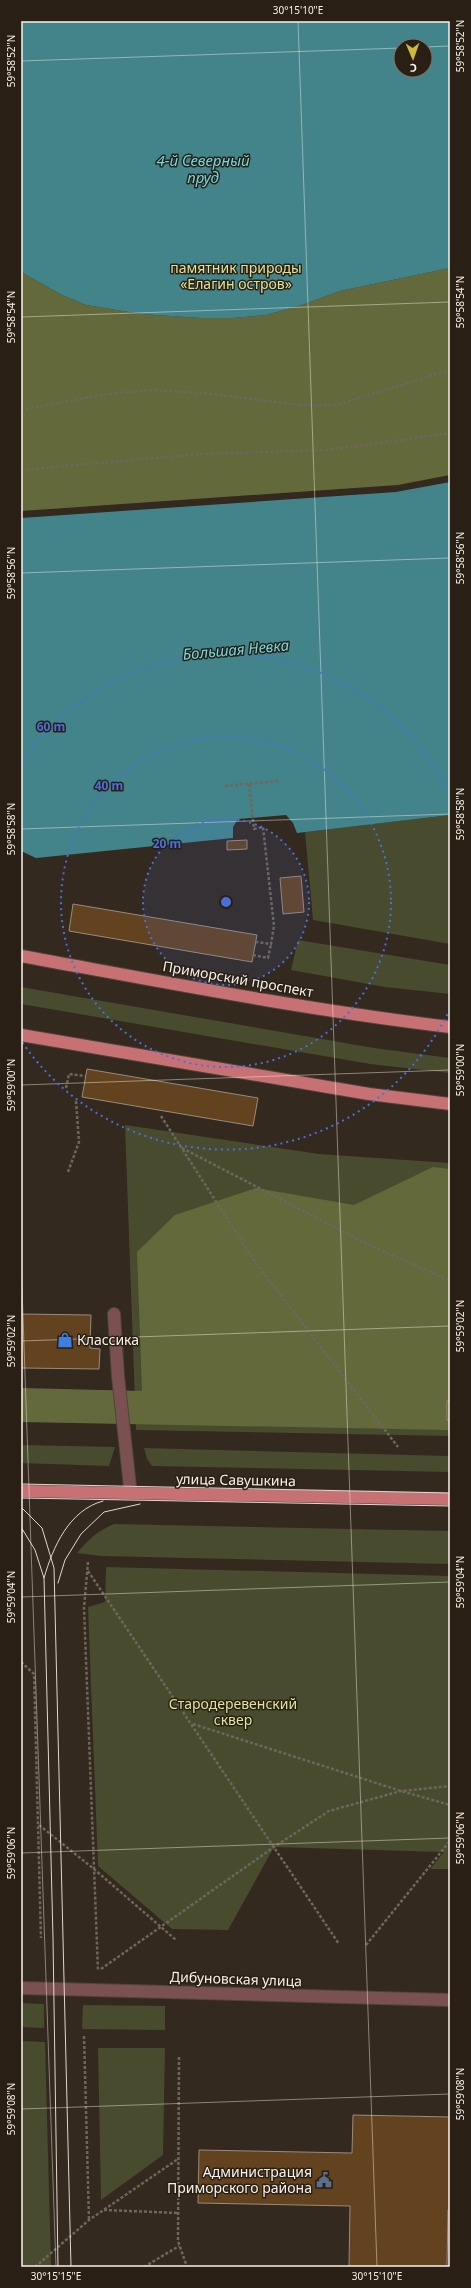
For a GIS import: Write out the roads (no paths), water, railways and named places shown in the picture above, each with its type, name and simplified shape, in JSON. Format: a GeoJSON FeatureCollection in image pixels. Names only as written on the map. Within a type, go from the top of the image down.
{"type":"FeatureCollection","features":[{"type":"Feature","properties":{"kind":"main road","name":"Приморский проспект"},"geometry":{"type":"LineString","coordinates":[[21,956],[378,1019],[450,1027]]}},
{"type":"Feature","properties":{"kind":"main road"},"geometry":{"type":"LineString","coordinates":[[21,1035],[369,1094],[450,1104]]}},
{"type":"Feature","properties":{"kind":"main road","name":"улица Савушкина"},"geometry":{"type":"LineString","coordinates":[[21,1491],[450,1499]]}},
{"type":"Feature","properties":{"kind":"street"},"geometry":{"type":"LineString","coordinates":[[114,1314],[118,1376],[130,1487],[133,1493]]}},
{"type":"Feature","properties":{"kind":"street","name":"Дибуновская улица"},"geometry":{"type":"LineString","coordinates":[[21,1988],[450,2000]]}},
{"type":"Feature","properties":{"kind":"water","name":"4-й Северный пруд"},"geometry":{"type":"Polygon","coordinates":[[[21,21],[450,21],[450,268],[340,291],[302,305],[266,315],[233,318],[201,318],[141,314],[86,305],[62,295],[21,272],[21,21]]]}},
{"type":"Feature","properties":{"kind":"water","name":"Большая Невка"},"geometry":{"type":"Polygon","coordinates":[[[450,482],[450,815],[297,833],[293,823],[286,815],[238,819],[233,827],[233,838],[36,858],[21,851],[21,518],[396,492],[450,482]]]}},
{"type":"Feature","properties":{"kind":"tram line"},"geometry":{"type":"LineString","coordinates":[[21,1484],[450,1493]]}},
{"type":"Feature","properties":{"kind":"tram line"},"geometry":{"type":"LineString","coordinates":[[21,1498],[450,1506]]}},
{"type":"Feature","properties":{"kind":"tram line"},"geometry":{"type":"LineString","coordinates":[[44,1578],[52,1554],[64,1531],[81,1512],[103,1501]]}},
{"type":"Feature","properties":{"kind":"tram line"},"geometry":{"type":"LineString","coordinates":[[58,1583],[65,1560],[81,1534],[104,1512],[140,1504]]}},
{"type":"Feature","properties":{"kind":"tram line"},"geometry":{"type":"LineString","coordinates":[[21,1507],[42,1528],[54,1568],[71,2267]]}},
{"type":"Feature","properties":{"kind":"tram line"},"geometry":{"type":"LineString","coordinates":[[21,1527],[35,1550],[44,1578],[53,1938],[58,2267]]}},
{"type":"Feature","properties":{"kind":"place","name":"Классика"},"geometry":{"type":"Point","coordinates":[65,1340]}},
{"type":"Feature","properties":{"kind":"place","name":"Администрация Приморского района"},"geometry":{"type":"Point","coordinates":[324,2180]}},
{"type":"Feature","properties":{"kind":"park label","name":"памятник природы «Елагин остров»"},"geometry":{"type":"Point","coordinates":[236,276]}},
{"type":"Feature","properties":{"kind":"park label","name":"Стародеревенский сквер"},"geometry":{"type":"Point","coordinates":[233,1712]}}]}
